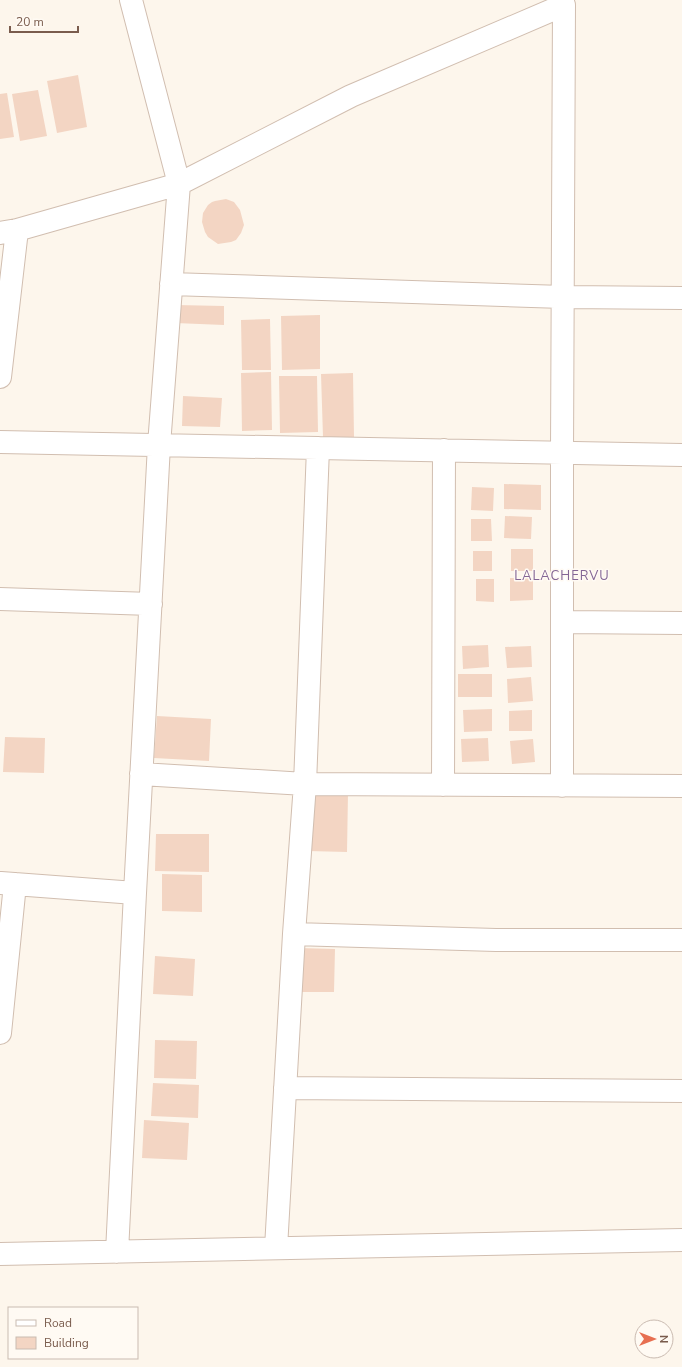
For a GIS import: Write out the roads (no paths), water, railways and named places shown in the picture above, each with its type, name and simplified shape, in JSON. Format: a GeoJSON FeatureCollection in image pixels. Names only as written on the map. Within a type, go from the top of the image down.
{"type":"FeatureCollection","features":[{"type":"Feature","properties":{"kind":"street"},"geometry":{"type":"LineString","coordinates":[[117,1252],[159,445],[179,184],[132,0]]}},
{"type":"Feature","properties":{"kind":"street"},"geometry":{"type":"LineString","coordinates":[[0,377],[8,231],[179,184],[351,96],[564,5],[562,786]]}},
{"type":"Feature","properties":{"kind":"street"},"geometry":{"type":"LineString","coordinates":[[171,284],[563,297],[682,298]]}},
{"type":"Feature","properties":{"kind":"street"},"geometry":{"type":"LineString","coordinates":[[0,442],[682,455]]}},
{"type":"Feature","properties":{"kind":"street"},"geometry":{"type":"LineString","coordinates":[[276,1248],[294,934],[305,784],[318,448]]}},
{"type":"Feature","properties":{"kind":"street"},"geometry":{"type":"LineString","coordinates":[[443,785],[444,450]]}},
{"type":"Feature","properties":{"kind":"street"},"geometry":{"type":"LineString","coordinates":[[0,599],[151,604]]}},
{"type":"Feature","properties":{"kind":"street"},"geometry":{"type":"LineString","coordinates":[[563,622],[682,623]]}},
{"type":"Feature","properties":{"kind":"street"},"geometry":{"type":"LineString","coordinates":[[141,774],[305,784],[682,786]]}},
{"type":"Feature","properties":{"kind":"street"},"geometry":{"type":"LineString","coordinates":[[0,1033],[7,883],[135,893]]}},
{"type":"Feature","properties":{"kind":"street"},"geometry":{"type":"LineString","coordinates":[[294,934],[496,940],[682,940]]}},
{"type":"Feature","properties":{"kind":"street"},"geometry":{"type":"LineString","coordinates":[[285,1088],[682,1091]]}},
{"type":"Feature","properties":{"kind":"street"},"geometry":{"type":"LineString","coordinates":[[0,1254],[682,1240]]}},
{"type":"Feature","properties":{"kind":"district","name":"LALACHERVU"},"geometry":{"type":"Point","coordinates":[562,575]}}]}
